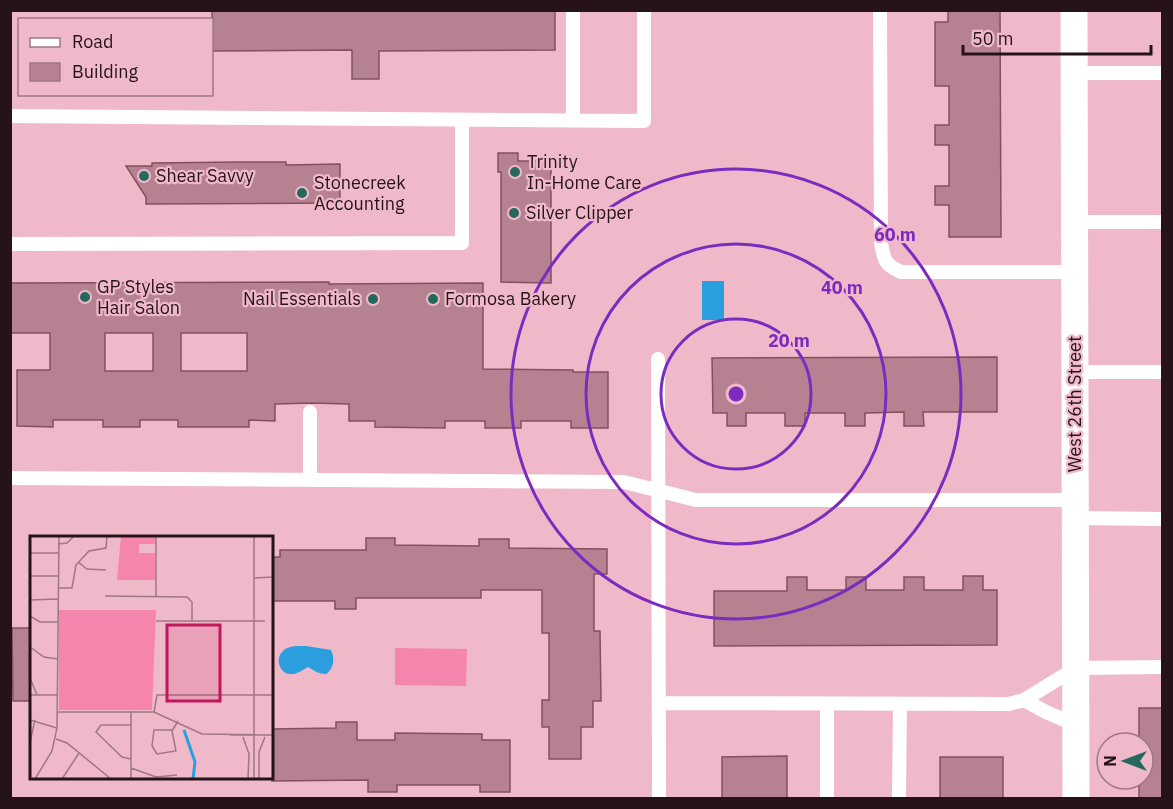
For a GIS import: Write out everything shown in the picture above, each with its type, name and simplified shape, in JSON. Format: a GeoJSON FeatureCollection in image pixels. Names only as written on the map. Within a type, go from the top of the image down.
{"type":"FeatureCollection","features":[{"type":"Feature","properties":{"kind":"street","name":"West 26th Street"},"geometry":{"type":"LineString","coordinates":[[1074,10],[1076,798]]}},
{"type":"Feature","properties":{"kind":"lane"},"geometry":{"type":"LineString","coordinates":[[573,10],[573,120]]}},
{"type":"Feature","properties":{"kind":"lane"},"geometry":{"type":"LineString","coordinates":[[10,117],[644,121],[644,10]]}},
{"type":"Feature","properties":{"kind":"lane"},"geometry":{"type":"LineString","coordinates":[[880,10],[881,243],[884,259],[892,268],[901,272],[1075,272]]}},
{"type":"Feature","properties":{"kind":"lane"},"geometry":{"type":"LineString","coordinates":[[1074,73],[1162,73]]}},
{"type":"Feature","properties":{"kind":"lane"},"geometry":{"type":"LineString","coordinates":[[10,244],[462,243],[462,120]]}},
{"type":"Feature","properties":{"kind":"lane"},"geometry":{"type":"LineString","coordinates":[[1075,222],[1162,222]]}},
{"type":"Feature","properties":{"kind":"lane"},"geometry":{"type":"LineString","coordinates":[[658,359],[659,798]]}},
{"type":"Feature","properties":{"kind":"lane"},"geometry":{"type":"LineString","coordinates":[[1075,372],[1162,372]]}},
{"type":"Feature","properties":{"kind":"lane"},"geometry":{"type":"LineString","coordinates":[[310,412],[310,480]]}},
{"type":"Feature","properties":{"kind":"lane"},"geometry":{"type":"LineString","coordinates":[[10,477],[624,482],[696,500],[1076,509],[1162,519]]}},
{"type":"Feature","properties":{"kind":"lane"},"geometry":{"type":"LineString","coordinates":[[659,703],[1009,704],[1024,700],[1076,668],[1162,667]]}},
{"type":"Feature","properties":{"kind":"lane"},"geometry":{"type":"LineString","coordinates":[[1024,700],[1076,725]]}},
{"type":"Feature","properties":{"kind":"lane"},"geometry":{"type":"LineString","coordinates":[[827,704],[827,798]]}},
{"type":"Feature","properties":{"kind":"lane"},"geometry":{"type":"LineString","coordinates":[[899,798],[900,704]]}},
{"type":"Feature","properties":{"kind":"shaded area"},"geometry":{"type":"Polygon","coordinates":[[[395,648],[467,649],[466,686],[395,685],[395,648]]]}},
{"type":"Feature","properties":{"kind":"water"},"geometry":{"type":"Polygon","coordinates":[[[702,281],[724,281],[724,320],[702,320],[702,281]]]}},
{"type":"Feature","properties":{"kind":"water"},"geometry":{"type":"Polygon","coordinates":[[[295,646],[331,650],[333,660],[331,669],[326,674],[308,667],[295,674],[284,672],[279,662],[280,655],[286,649],[295,646]]]}},
{"type":"Feature","properties":{"kind":"building"},"geometry":{"type":"Polygon","coordinates":[[[212,10],[555,10],[555,50],[379,51],[379,79],[352,79],[352,50],[213,51],[212,10]]]}},
{"type":"Feature","properties":{"kind":"building"},"geometry":{"type":"Polygon","coordinates":[[[948,10],[1000,10],[1001,237],[949,237],[949,205],[935,205],[935,186],[949,186],[949,145],[935,145],[935,125],[949,125],[949,86],[935,86],[935,22],[948,22],[948,10]]]}},
{"type":"Feature","properties":{"kind":"building"},"geometry":{"type":"Polygon","coordinates":[[[498,153],[518,153],[518,161],[551,161],[551,283],[501,282],[501,172],[498,172],[498,153]]]}},
{"type":"Feature","properties":{"kind":"building"},"geometry":{"type":"Polygon","coordinates":[[[286,162],[286,165],[340,164],[340,203],[146,204],[146,197],[126,166],[152,166],[152,163],[286,162]]]}},
{"type":"Feature","properties":{"kind":"building"},"geometry":{"type":"Polygon","coordinates":[[[10,283],[483,283],[483,369],[608,372],[608,428],[571,428],[571,421],[521,421],[521,428],[485,428],[485,421],[445,421],[445,428],[375,427],[375,421],[349,421],[349,404],[311,403],[275,404],[275,421],[249,420],[249,427],[178,427],[178,420],[140,420],[140,427],[103,427],[103,420],[53,420],[53,427],[17,426],[17,370],[50,370],[50,333],[10,333],[10,283]],[[105,333],[105,371],[153,371],[153,333],[105,333]],[[181,333],[181,371],[247,371],[247,333],[181,333]]]}},
{"type":"Feature","properties":{"kind":"building"},"geometry":{"type":"Polygon","coordinates":[[[997,357],[997,412],[923,412],[924,426],[904,426],[904,412],[865,413],[865,426],[845,426],[845,413],[805,413],[805,426],[785,426],[785,413],[746,413],[746,426],[727,426],[727,413],[713,413],[712,358],[997,357]]]}},
{"type":"Feature","properties":{"kind":"building"},"geometry":{"type":"Polygon","coordinates":[[[366,538],[395,538],[395,545],[479,546],[479,539],[509,539],[509,548],[607,549],[607,574],[594,574],[594,631],[600,631],[601,701],[593,701],[593,727],[581,727],[581,759],[549,759],[549,727],[542,727],[542,700],[549,700],[549,633],[542,633],[542,590],[481,590],[481,598],[356,598],[356,609],[335,609],[335,601],[273,601],[273,557],[280,557],[280,550],[366,550],[366,538]]]}},
{"type":"Feature","properties":{"kind":"building"},"geometry":{"type":"Polygon","coordinates":[[[963,576],[983,576],[983,590],[997,590],[997,645],[714,646],[714,591],[787,591],[787,577],[807,577],[807,590],[846,590],[846,577],[866,577],[866,590],[904,590],[904,577],[924,577],[924,590],[963,590],[963,576]]]}},
{"type":"Feature","properties":{"kind":"building"},"geometry":{"type":"Polygon","coordinates":[[[12,628],[30,628],[30,701],[13,701],[12,628]]]}},
{"type":"Feature","properties":{"kind":"building"},"geometry":{"type":"Polygon","coordinates":[[[1139,708],[1162,708],[1162,798],[1139,798],[1139,791],[1155,791],[1155,731],[1139,731],[1139,708]]]}},
{"type":"Feature","properties":{"kind":"building"},"geometry":{"type":"Polygon","coordinates":[[[336,722],[357,722],[357,740],[395,740],[395,733],[482,734],[482,740],[510,740],[510,792],[480,792],[480,785],[397,785],[397,792],[368,792],[368,780],[272,781],[273,729],[336,728],[336,722]]]}},
{"type":"Feature","properties":{"kind":"building"},"geometry":{"type":"Polygon","coordinates":[[[787,756],[787,798],[722,798],[722,757],[787,756]]]}},
{"type":"Feature","properties":{"kind":"building"},"geometry":{"type":"Polygon","coordinates":[[[940,757],[1003,757],[1003,798],[940,798],[940,757]]]}},
{"type":"Feature","properties":{"kind":"place","name":"Trinity In-Home Care"},"geometry":{"type":"Point","coordinates":[515,172]}},
{"type":"Feature","properties":{"kind":"place","name":"Shear Savvy"},"geometry":{"type":"Point","coordinates":[144,176]}},
{"type":"Feature","properties":{"kind":"place","name":"Stonecreek Accounting"},"geometry":{"type":"Point","coordinates":[302,193]}},
{"type":"Feature","properties":{"kind":"place","name":"Silver Clipper"},"geometry":{"type":"Point","coordinates":[514,213]}},
{"type":"Feature","properties":{"kind":"place","name":"GP Styles Hair Salon"},"geometry":{"type":"Point","coordinates":[85,297]}},
{"type":"Feature","properties":{"kind":"place","name":"Nail Essentials"},"geometry":{"type":"Point","coordinates":[373,299]}},
{"type":"Feature","properties":{"kind":"place","name":"Formosa Bakery"},"geometry":{"type":"Point","coordinates":[433,299]}}]}
